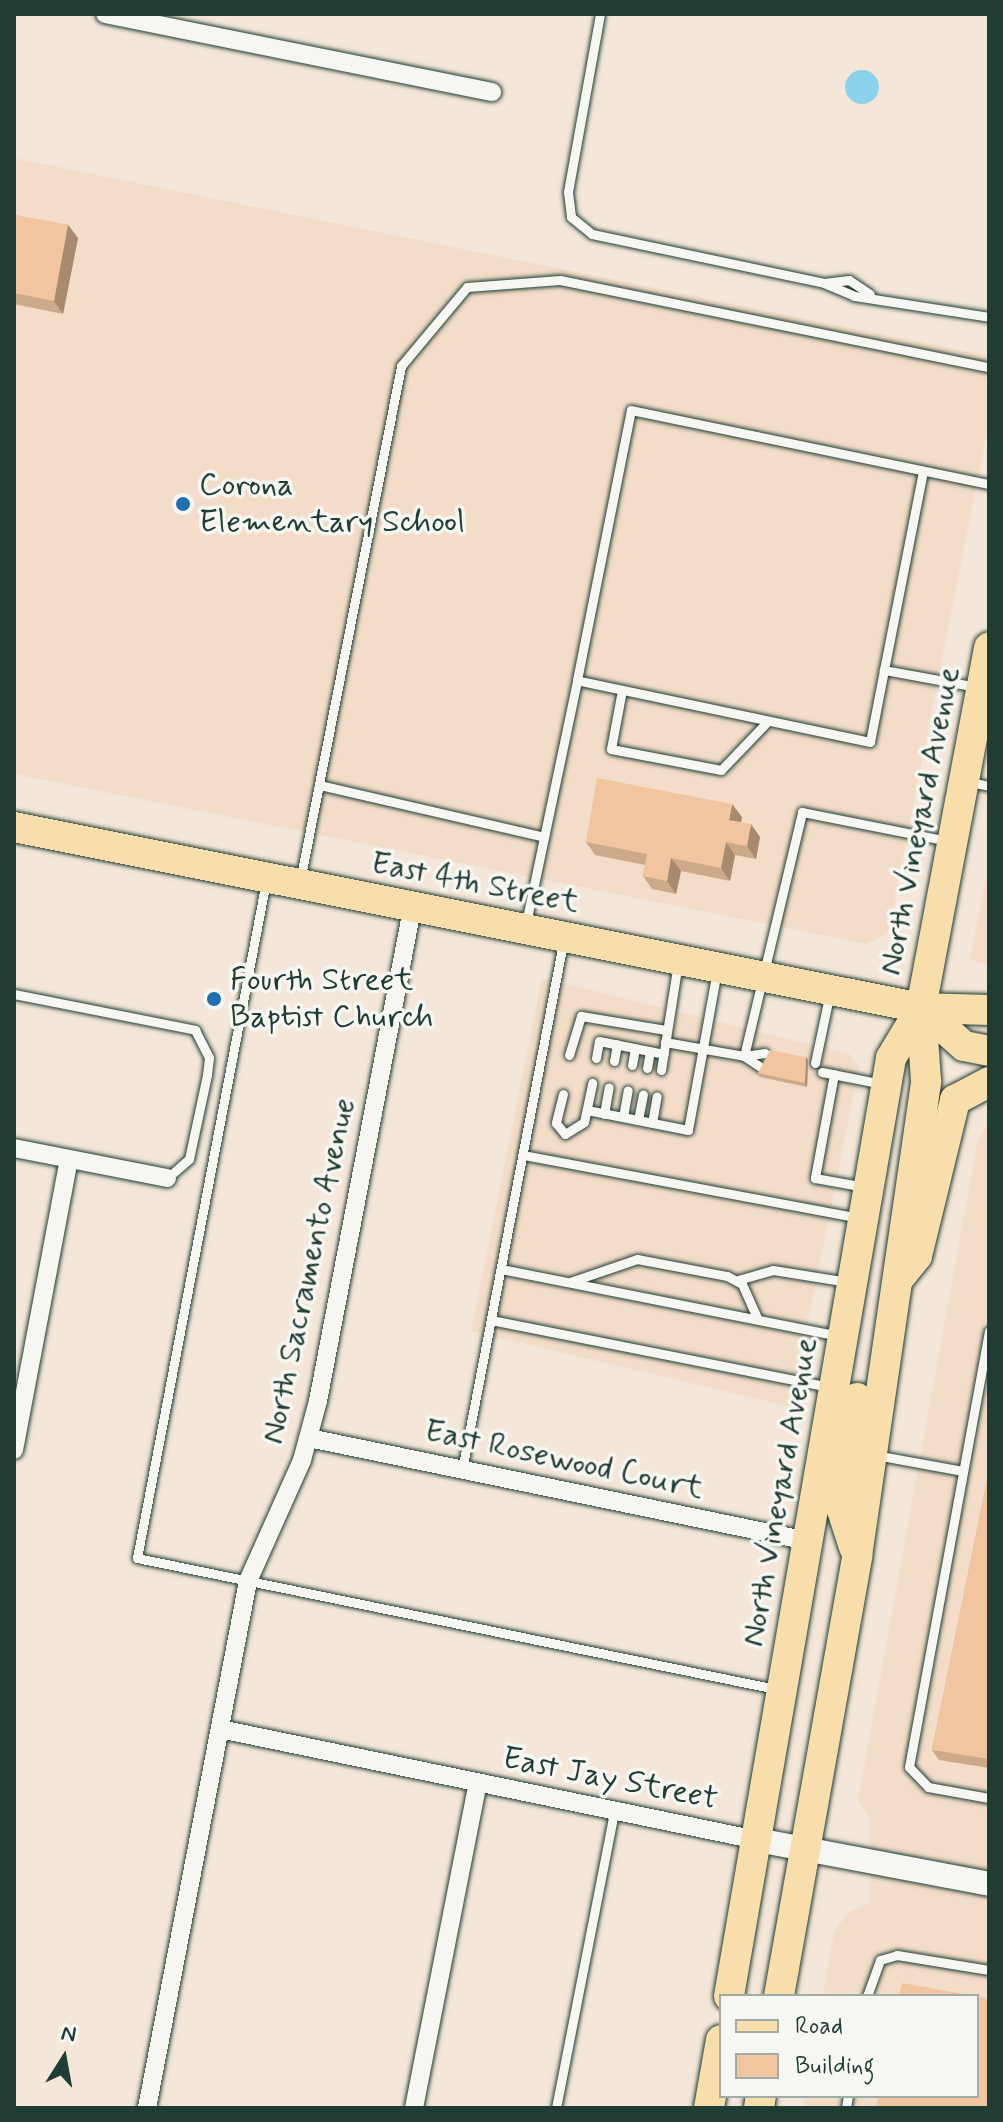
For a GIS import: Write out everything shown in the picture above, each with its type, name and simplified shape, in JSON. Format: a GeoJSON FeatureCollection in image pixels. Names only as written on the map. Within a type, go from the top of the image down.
{"type":"FeatureCollection","features":[{"type":"Feature","properties":{"kind":"main road","name":"North Vineyard Avenue"},"geometry":{"type":"LineString","coordinates":[[779,1994],[857,1556],[892,1288],[926,1081],[921,1008],[955,842],[977,784],[982,688],[988,654]]}},
{"type":"Feature","properties":{"kind":"main road","name":"East 4th Street"},"geometry":{"type":"LineString","coordinates":[[14,827],[412,909],[921,1008],[989,1010]]}},
{"type":"Feature","properties":{"kind":"main road","name":"North Vineyard Avenue"},"geometry":{"type":"LineString","coordinates":[[729,1994],[891,1058],[921,1008]]}},
{"type":"Feature","properties":{"kind":"main road","name":"East 4th Street"},"geometry":{"type":"LineString","coordinates":[[921,1008],[964,1046],[989,1051]]}},
{"type":"Feature","properties":{"kind":"main road"},"geometry":{"type":"LineString","coordinates":[[892,1288],[917,1256],[955,1100],[989,1082]]}},
{"type":"Feature","properties":{"kind":"main road"},"geometry":{"type":"LineString","coordinates":[[842,1336],[859,1375],[842,1510],[857,1556]]}},
{"type":"Feature","properties":{"kind":"main road"},"geometry":{"type":"LineString","coordinates":[[709,2108],[719,2051]]}},
{"type":"Feature","properties":{"kind":"street"},"geometry":{"type":"LineString","coordinates":[[105,14],[492,92]]}},
{"type":"Feature","properties":{"kind":"street","name":"North Sacramento Avenue"},"geometry":{"type":"LineString","coordinates":[[147,2108],[248,1581],[309,1438],[412,909]]}},
{"type":"Feature","properties":{"kind":"street"},"geometry":{"type":"LineString","coordinates":[[14,1148],[167,1178]]}},
{"type":"Feature","properties":{"kind":"street"},"geometry":{"type":"LineString","coordinates":[[14,1450],[69,1160]]}},
{"type":"Feature","properties":{"kind":"street","name":"East Rosewood Court"},"geometry":{"type":"LineString","coordinates":[[309,1438],[808,1541]]}},
{"type":"Feature","properties":{"kind":"street","name":"East Jay Street"},"geometry":{"type":"LineString","coordinates":[[220,1729],[477,1786],[989,1884]]}},
{"type":"Feature","properties":{"kind":"street"},"geometry":{"type":"LineString","coordinates":[[414,2108],[477,1786]]}},
{"type":"Feature","properties":{"kind":"lane"},"geometry":{"type":"LineString","coordinates":[[600,14],[568,192],[571,217],[592,234],[824,283],[830,291],[870,294],[989,317]]}},
{"type":"Feature","properties":{"kind":"lane"},"geometry":{"type":"LineString","coordinates":[[300,885],[401,366],[467,287],[560,280],[989,367]]}},
{"type":"Feature","properties":{"kind":"lane"},"geometry":{"type":"LineString","coordinates":[[525,930],[631,410],[989,484]]}},
{"type":"Feature","properties":{"kind":"lane"},"geometry":{"type":"LineString","coordinates":[[577,680],[870,742],[923,471]]}},
{"type":"Feature","properties":{"kind":"lane"},"geometry":{"type":"LineString","coordinates":[[884,670],[982,688]]}},
{"type":"Feature","properties":{"kind":"lane"},"geometry":{"type":"LineString","coordinates":[[622,690],[611,749],[721,770],[768,721]]}},
{"type":"Feature","properties":{"kind":"lane"},"geometry":{"type":"LineString","coordinates":[[319,785],[544,837]]}},
{"type":"Feature","properties":{"kind":"lane"},"geometry":{"type":"LineString","coordinates":[[744,1056],[802,812],[955,842]]}},
{"type":"Feature","properties":{"kind":"lane"},"geometry":{"type":"LineString","coordinates":[[267,878],[137,1558],[783,1690]]}},
{"type":"Feature","properties":{"kind":"lane"},"geometry":{"type":"LineString","coordinates":[[462,1470],[564,937]]}},
{"type":"Feature","properties":{"kind":"lane"},"geometry":{"type":"LineString","coordinates":[[661,1070],[679,960]]}},
{"type":"Feature","properties":{"kind":"lane"},"geometry":{"type":"LineString","coordinates":[[587,1110],[688,1130],[717,967]]}},
{"type":"Feature","properties":{"kind":"lane"},"geometry":{"type":"LineString","coordinates":[[822,1072],[813,1063],[831,989]]}},
{"type":"Feature","properties":{"kind":"lane"},"geometry":{"type":"LineString","coordinates":[[14,994],[195,1030],[209,1058],[207,1075],[189,1159],[167,1178]]}},
{"type":"Feature","properties":{"kind":"lane"},"geometry":{"type":"LineString","coordinates":[[569,1055],[581,1016],[666,1030]]}},
{"type":"Feature","properties":{"kind":"lane"},"geometry":{"type":"LineString","coordinates":[[596,1058],[599,1041],[664,1054]]}},
{"type":"Feature","properties":{"kind":"lane"},"geometry":{"type":"LineString","coordinates":[[665,1042],[744,1056],[765,1053]]}},
{"type":"Feature","properties":{"kind":"lane"},"geometry":{"type":"LineString","coordinates":[[614,1061],[617,1044]]}},
{"type":"Feature","properties":{"kind":"lane"},"geometry":{"type":"LineString","coordinates":[[632,1065],[635,1048]]}},
{"type":"Feature","properties":{"kind":"lane"},"geometry":{"type":"LineString","coordinates":[[647,1068],[650,1051]]}},
{"type":"Feature","properties":{"kind":"lane"},"geometry":{"type":"LineString","coordinates":[[744,1056],[762,1068]]}},
{"type":"Feature","properties":{"kind":"lane"},"geometry":{"type":"LineString","coordinates":[[809,1077],[822,1072],[886,1085]]}},
{"type":"Feature","properties":{"kind":"lane"},"geometry":{"type":"LineString","coordinates":[[834,1074],[815,1178],[868,1188]]}},
{"type":"Feature","properties":{"kind":"lane"},"geometry":{"type":"LineString","coordinates":[[563,1094],[558,1131],[578,1129],[587,1110],[592,1083]]}},
{"type":"Feature","properties":{"kind":"lane"},"geometry":{"type":"LineString","coordinates":[[604,1114],[609,1087]]}},
{"type":"Feature","properties":{"kind":"lane"},"geometry":{"type":"LineString","coordinates":[[623,1117],[628,1090]]}},
{"type":"Feature","properties":{"kind":"lane"},"geometry":{"type":"LineString","coordinates":[[638,1120],[643,1094]]}},
{"type":"Feature","properties":{"kind":"lane"},"geometry":{"type":"LineString","coordinates":[[652,1123],[657,1096]]}},
{"type":"Feature","properties":{"kind":"lane"},"geometry":{"type":"LineString","coordinates":[[523,1155],[863,1219]]}},
{"type":"Feature","properties":{"kind":"lane"},"geometry":{"type":"LineString","coordinates":[[570,1282],[637,1259],[738,1280],[773,1270],[851,1283]]}},
{"type":"Feature","properties":{"kind":"lane"},"geometry":{"type":"LineString","coordinates":[[501,1269],[842,1336]]}},
{"type":"Feature","properties":{"kind":"lane"},"geometry":{"type":"LineString","coordinates":[[738,1280],[758,1320]]}},
{"type":"Feature","properties":{"kind":"lane"},"geometry":{"type":"LineString","coordinates":[[491,1320],[832,1388]]}},
{"type":"Feature","properties":{"kind":"lane"},"geometry":{"type":"LineString","coordinates":[[989,1331],[909,1767],[928,1787],[989,1798]]}},
{"type":"Feature","properties":{"kind":"lane"},"geometry":{"type":"LineString","coordinates":[[871,1454],[963,1471]]}},
{"type":"Feature","properties":{"kind":"lane"},"geometry":{"type":"LineString","coordinates":[[556,2108],[614,1811]]}},
{"type":"Feature","properties":{"kind":"lane"},"geometry":{"type":"LineString","coordinates":[[868,1994],[880,1960],[897,1955],[989,1970]]}},
{"type":"Feature","properties":{"kind":"shaded area"},"geometry":{"type":"Polygon","coordinates":[[[14,158],[989,356],[989,422],[888,933],[867,944],[14,774],[14,158]]]}},
{"type":"Feature","properties":{"kind":"shaded area"},"geometry":{"type":"Polygon","coordinates":[[[989,863],[989,964],[970,960],[989,863]]]}},
{"type":"Feature","properties":{"kind":"shaded area"},"geometry":{"type":"Polygon","coordinates":[[[542,978],[849,1054],[859,1067],[791,1407],[471,1331],[542,978]]]}},
{"type":"Feature","properties":{"kind":"shaded area"},"geometry":{"type":"Polygon","coordinates":[[[989,1119],[989,2108],[803,2108],[805,2098],[979,2098],[979,1994],[823,1994],[834,1932],[848,1912],[870,1903],[870,1818],[858,1800],[977,1144],[989,1119]]]}},
{"type":"Feature","properties":{"kind":"water"},"geometry":{"type":"Polygon","coordinates":[[[862,70],[874,75],[879,87],[874,99],[862,104],[850,99],[845,87],[850,75],[862,70]]]}},
{"type":"Feature","properties":{"kind":"building"},"geometry":{"type":"Polygon","coordinates":[[[14,215],[68,225],[54,301],[14,293],[14,215]]]}},
{"type":"Feature","properties":{"kind":"building"},"geometry":{"type":"Polygon","coordinates":[[[597,778],[732,804],[729,820],[751,824],[747,846],[726,842],[721,868],[671,858],[667,881],[643,876],[647,854],[586,842],[597,778]]]}},
{"type":"Feature","properties":{"kind":"building"},"geometry":{"type":"Polygon","coordinates":[[[770,1050],[806,1057],[805,1083],[758,1073],[770,1050]]]}},
{"type":"Feature","properties":{"kind":"building"},"geometry":{"type":"Polygon","coordinates":[[[989,1471],[989,1759],[932,1750],[989,1471]]]}},
{"type":"Feature","properties":{"kind":"building"},"geometry":{"type":"Polygon","coordinates":[[[902,1983],[963,1994],[899,1994],[902,1983]]]}},
{"type":"Feature","properties":{"kind":"building"},"geometry":{"type":"Polygon","coordinates":[[[979,1996],[989,1999],[989,2108],[876,2108],[878,2098],[979,2098],[979,1996]]]}},
{"type":"Feature","properties":{"kind":"place","name":"Corona Elementary School"},"geometry":{"type":"Point","coordinates":[183,504]}},
{"type":"Feature","properties":{"kind":"place","name":"Fourth Street Baptist Church"},"geometry":{"type":"Point","coordinates":[214,999]}}]}
